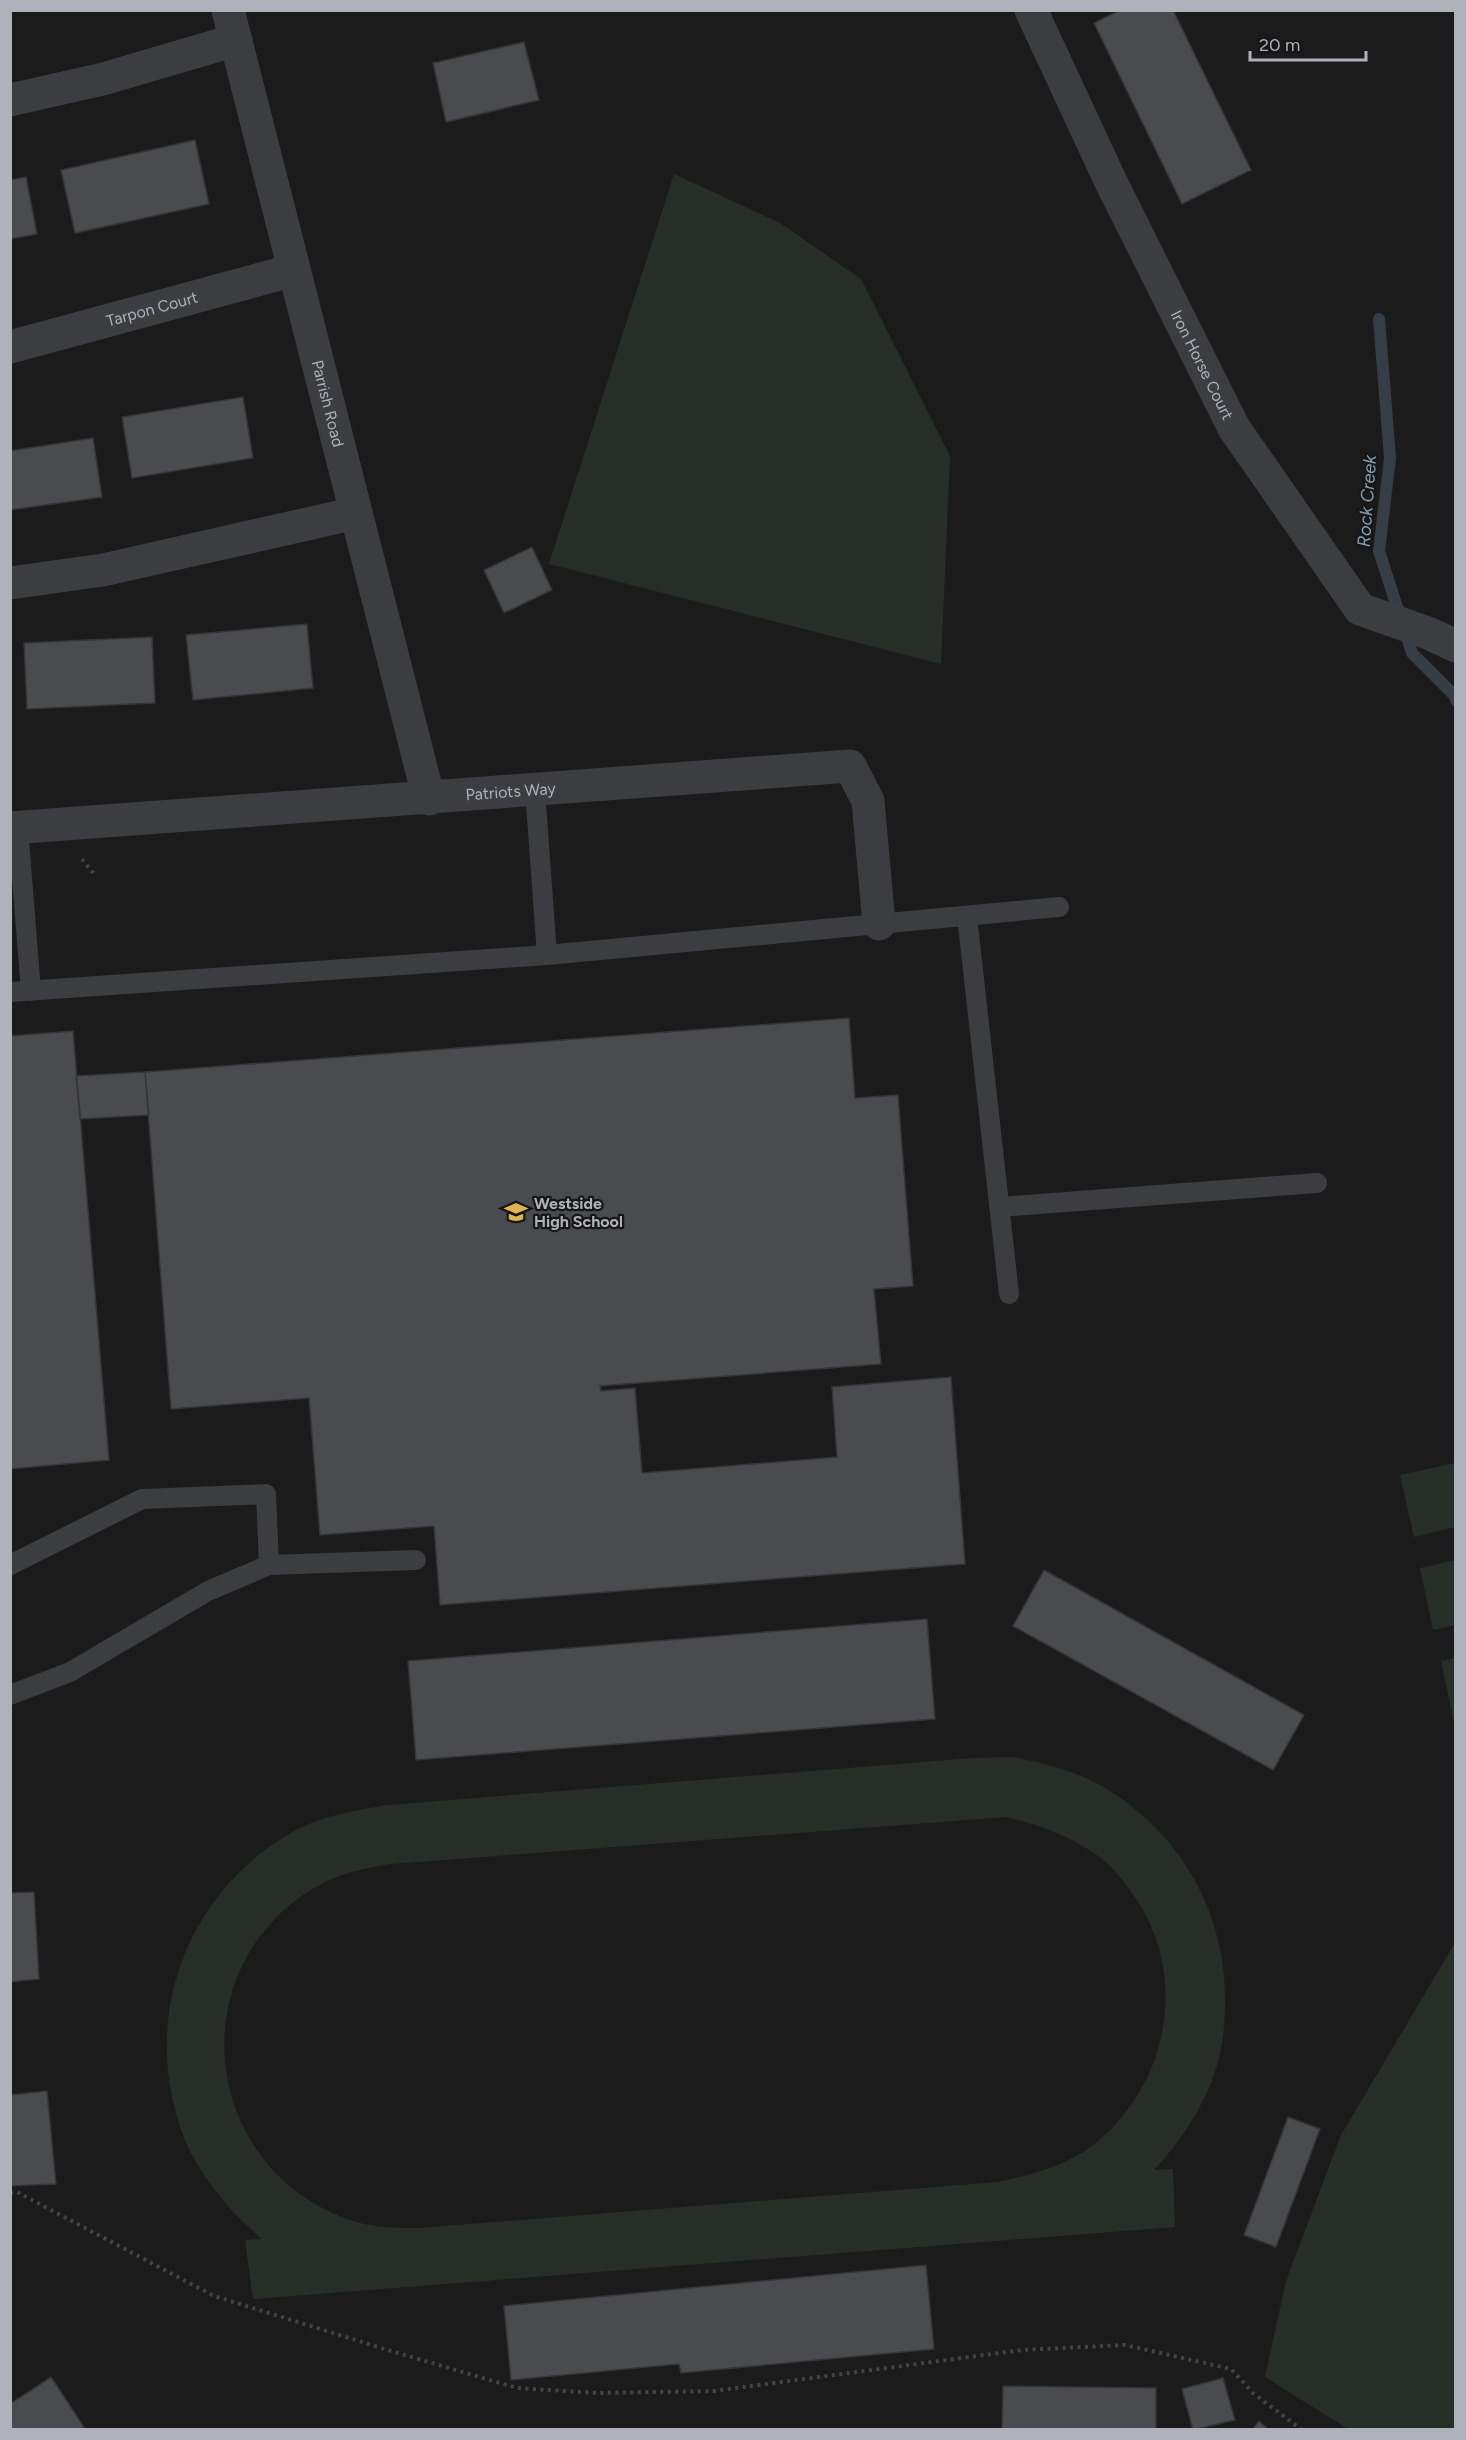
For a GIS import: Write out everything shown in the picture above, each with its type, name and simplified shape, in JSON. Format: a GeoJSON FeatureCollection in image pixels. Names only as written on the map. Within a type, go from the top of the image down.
{"type":"FeatureCollection","features":[{"type":"Feature","properties":{"kind":"street","name":"Iron Horse Court"},"geometry":{"type":"LineString","coordinates":[[1031,10],[1111,182],[1234,428],[1360,609],[1442,640]]}},
{"type":"Feature","properties":{"kind":"street"},"geometry":{"type":"LineString","coordinates":[[10,100],[103,79],[232,25]]}},
{"type":"Feature","properties":{"kind":"street","name":"Parrish Road"},"geometry":{"type":"LineString","coordinates":[[232,25],[429,799]]}},
{"type":"Feature","properties":{"kind":"street","name":"Tarpon Court"},"geometry":{"type":"LineString","coordinates":[[10,347],[294,270]]}},
{"type":"Feature","properties":{"kind":"street"},"geometry":{"type":"LineString","coordinates":[[10,583],[104,570],[356,513]]}},
{"type":"Feature","properties":{"kind":"street","name":"Patriots Way"},"geometry":{"type":"LineString","coordinates":[[14,827],[429,799],[850,766],[868,801],[879,924]]}},
{"type":"Feature","properties":{"kind":"lane"},"geometry":{"type":"LineString","coordinates":[[535,790],[547,955]]}},
{"type":"Feature","properties":{"kind":"lane"},"geometry":{"type":"LineString","coordinates":[[14,827],[32,991]]}},
{"type":"Feature","properties":{"kind":"lane"},"geometry":{"type":"LineString","coordinates":[[10,993],[547,955],[1059,907]]}},
{"type":"Feature","properties":{"kind":"lane"},"geometry":{"type":"LineString","coordinates":[[967,916],[1009,1294]]}},
{"type":"Feature","properties":{"kind":"lane"},"geometry":{"type":"LineString","coordinates":[[999,1207],[1317,1182]]}},
{"type":"Feature","properties":{"kind":"lane"},"geometry":{"type":"LineString","coordinates":[[10,1565],[142,1499],[266,1494],[269,1565]]}},
{"type":"Feature","properties":{"kind":"lane"},"geometry":{"type":"LineString","coordinates":[[10,1695],[70,1672],[208,1591],[269,1565],[416,1560]]}},
{"type":"Feature","properties":{"kind":"path"},"geometry":{"type":"LineString","coordinates":[[10,2193],[17,2192],[214,2296],[391,2352],[517,2388],[597,2394],[714,2391],[1022,2350],[1125,2345],[1231,2369],[1254,2394],[1302,2430]]}},
{"type":"Feature","properties":{"kind":"shaded area"},"geometry":{"type":"Polygon","coordinates":[[[674,174],[780,223],[861,279],[950,456],[941,664],[549,564],[674,174]]]}},
{"type":"Feature","properties":{"kind":"shaded area"},"geometry":{"type":"Polygon","coordinates":[[[1455,1463],[1455,1527],[1414,1537],[1400,1475],[1455,1463]]]}},
{"type":"Feature","properties":{"kind":"shaded area"},"geometry":{"type":"Polygon","coordinates":[[[1455,1560],[1455,1625],[1433,1630],[1420,1568],[1455,1560]]]}},
{"type":"Feature","properties":{"kind":"shaded area"},"geometry":{"type":"Polygon","coordinates":[[[1455,1658],[1456,1723],[1454,1723],[1441,1661],[1455,1658]]]}},
{"type":"Feature","properties":{"kind":"shaded area"},"geometry":{"type":"Polygon","coordinates":[[[1015,1757],[1050,1765],[1105,1788],[1156,1828],[1177,1853],[1194,1879],[1208,1908],[1218,1939],[1224,1970],[1224,2030],[1217,2066],[1203,2101],[1181,2137],[1154,2170],[1173,2169],[1175,2227],[253,2299],[245,2240],[262,2239],[223,2200],[192,2155],[181,2130],[174,2104],[167,2047],[170,2009],[178,1972],[192,1938],[211,1906],[235,1876],[263,1851],[296,1830],[318,1820],[388,1805],[972,1758],[1015,1757]],[[1006,1817],[391,1864],[346,1873],[321,1884],[275,1918],[244,1961],[228,2009],[225,2060],[236,2109],[260,2154],[297,2192],[347,2219],[392,2228],[419,2228],[998,2182],[1051,2167],[1076,2156],[1098,2141],[1122,2117],[1141,2090],[1154,2060],[1163,2029],[1166,1997],[1163,1965],[1154,1933],[1139,1903],[1112,1868],[1090,1850],[1067,1837],[1006,1817]]]}},
{"type":"Feature","properties":{"kind":"shaded area"},"geometry":{"type":"Polygon","coordinates":[[[1455,1943],[1455,2429],[1348,2429],[1265,2377],[1286,2281],[1341,2135],[1455,1943]]]}},
{"type":"Feature","properties":{"kind":"building"},"geometry":{"type":"Polygon","coordinates":[[[1120,10],[1173,10],[1251,170],[1182,204],[1094,23],[1120,10]]]}},
{"type":"Feature","properties":{"kind":"building"},"geometry":{"type":"Polygon","coordinates":[[[524,42],[539,100],[446,122],[433,63],[524,42]]]}},
{"type":"Feature","properties":{"kind":"building"},"geometry":{"type":"Polygon","coordinates":[[[195,140],[209,204],[75,233],[61,170],[195,140]]]}},
{"type":"Feature","properties":{"kind":"building"},"geometry":{"type":"Polygon","coordinates":[[[26,177],[37,234],[10,239],[10,180],[26,177]]]}},
{"type":"Feature","properties":{"kind":"building"},"geometry":{"type":"Polygon","coordinates":[[[243,397],[253,458],[132,478],[122,417],[243,397]]]}},
{"type":"Feature","properties":{"kind":"building"},"geometry":{"type":"Polygon","coordinates":[[[93,438],[102,497],[10,510],[10,451],[93,438]]]}},
{"type":"Feature","properties":{"kind":"building"},"geometry":{"type":"Polygon","coordinates":[[[532,547],[552,590],[504,613],[484,570],[532,547]]]}},
{"type":"Feature","properties":{"kind":"building"},"geometry":{"type":"Polygon","coordinates":[[[307,624],[313,688],[193,700],[186,635],[307,624]]]}},
{"type":"Feature","properties":{"kind":"building"},"geometry":{"type":"Polygon","coordinates":[[[152,637],[155,703],[27,709],[24,643],[152,637]]]}},
{"type":"Feature","properties":{"kind":"building"},"geometry":{"type":"Polygon","coordinates":[[[849,1018],[855,1098],[898,1095],[913,1286],[874,1289],[881,1364],[600,1386],[601,1391],[635,1388],[642,1473],[837,1457],[832,1387],[951,1377],[965,1564],[440,1605],[434,1526],[320,1535],[309,1398],[171,1409],[145,1072],[849,1018]]]}},
{"type":"Feature","properties":{"kind":"building"},"geometry":{"type":"Polygon","coordinates":[[[73,1031],[109,1460],[10,1469],[10,1036],[73,1031]]]}},
{"type":"Feature","properties":{"kind":"building"},"geometry":{"type":"Polygon","coordinates":[[[145,1072],[149,1115],[80,1119],[76,1076],[145,1072]]]}},
{"type":"Feature","properties":{"kind":"building"},"geometry":{"type":"Polygon","coordinates":[[[1044,1570],[1304,1715],[1273,1770],[1013,1626],[1044,1570]]]}},
{"type":"Feature","properties":{"kind":"building"},"geometry":{"type":"Polygon","coordinates":[[[927,1619],[935,1719],[416,1760],[408,1661],[927,1619]]]}},
{"type":"Feature","properties":{"kind":"building"},"geometry":{"type":"Polygon","coordinates":[[[34,1892],[39,1979],[10,1982],[10,1893],[34,1892]]]}},
{"type":"Feature","properties":{"kind":"building"},"geometry":{"type":"Polygon","coordinates":[[[47,2091],[56,2184],[10,2186],[10,2095],[47,2091]]]}},
{"type":"Feature","properties":{"kind":"building"},"geometry":{"type":"Polygon","coordinates":[[[1288,2117],[1320,2129],[1276,2247],[1244,2235],[1288,2117]]]}},
{"type":"Feature","properties":{"kind":"building"},"geometry":{"type":"Polygon","coordinates":[[[926,2265],[934,2349],[681,2373],[679,2364],[511,2380],[504,2306],[926,2265]]]}},
{"type":"Feature","properties":{"kind":"building"},"geometry":{"type":"Polygon","coordinates":[[[51,2377],[84,2427],[80,2430],[10,2430],[10,2404],[51,2377]]]}},
{"type":"Feature","properties":{"kind":"building"},"geometry":{"type":"Polygon","coordinates":[[[1223,2378],[1235,2420],[1193,2430],[1182,2389],[1223,2378]]]}},
{"type":"Feature","properties":{"kind":"building"},"geometry":{"type":"Polygon","coordinates":[[[1003,2386],[1156,2388],[1156,2430],[1002,2430],[1003,2386]]]}},
{"type":"Feature","properties":{"kind":"building"},"geometry":{"type":"Polygon","coordinates":[[[1259,2421],[1269,2430],[1252,2430],[1259,2421]]]}},
{"type":"Feature","properties":{"kind":"waterway","name":"Rock Creek"},"geometry":{"type":"LineString","coordinates":[[1379,319],[1390,458],[1379,551],[1412,653],[1455,696],[1456,700]]}},
{"type":"Feature","properties":{"kind":"place","name":"Westside High School"},"geometry":{"type":"Point","coordinates":[516,1212]}}]}
